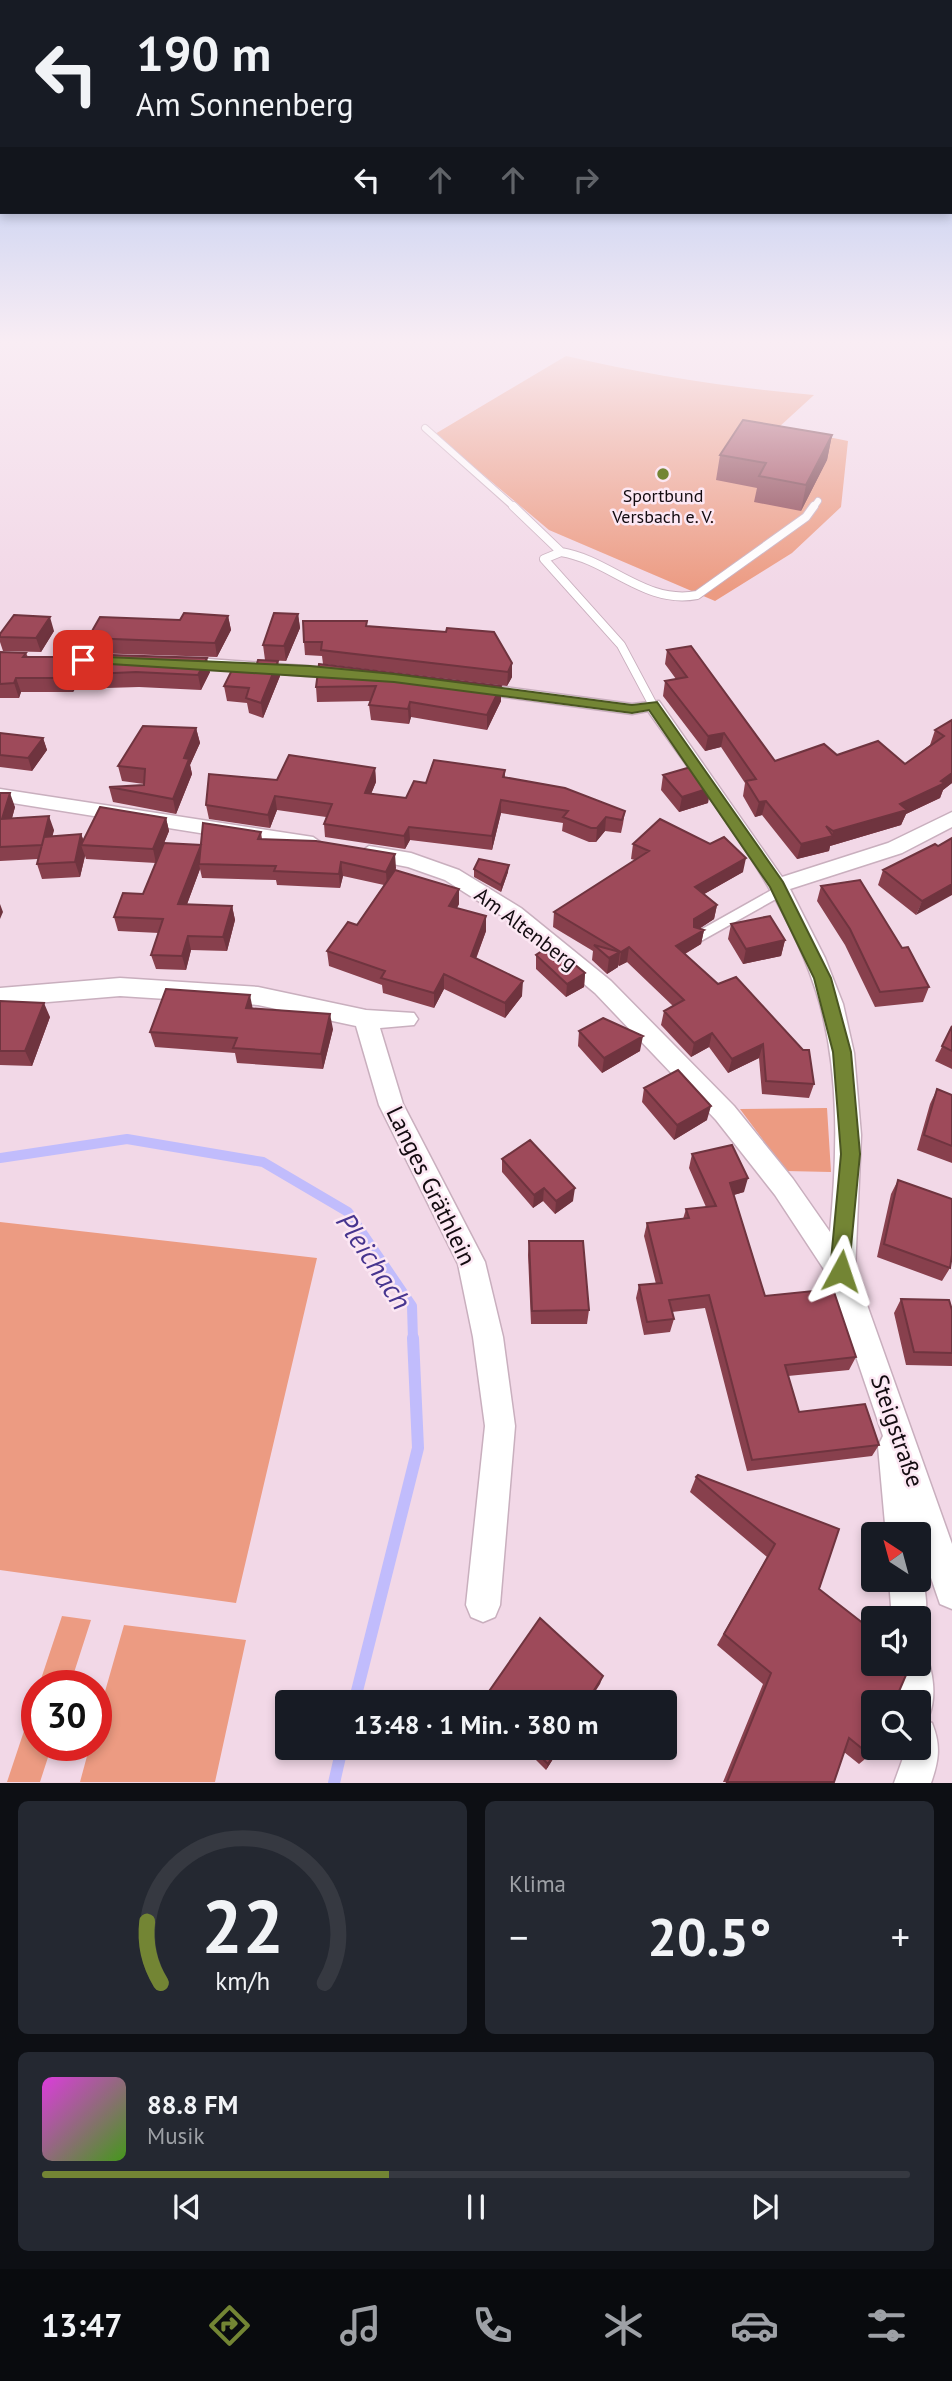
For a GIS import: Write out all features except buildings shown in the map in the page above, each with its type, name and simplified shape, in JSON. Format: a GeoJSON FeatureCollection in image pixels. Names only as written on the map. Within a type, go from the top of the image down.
{"type":"FeatureCollection","features":[{"type":"Feature","properties":{"kind":"street"},"geometry":{"type":"LineString","coordinates":[[166,662],[370,676]]}},
{"type":"Feature","properties":{"kind":"street"},"geometry":{"type":"LineString","coordinates":[[461,687],[632,709],[653,705],[779,888],[822,978],[842,1052],[850,1154],[841,1271]]}},
{"type":"Feature","properties":{"kind":"street","name":"Am Altenberg"},"geometry":{"type":"LineString","coordinates":[[0,795],[411,860],[452,876],[513,913],[603,987],[725,1112],[784,1187],[841,1271]]}},
{"type":"Feature","properties":{"kind":"street"},"geometry":{"type":"LineString","coordinates":[[779,888],[895,848],[952,819]]}},
{"type":"Feature","properties":{"kind":"street"},"geometry":{"type":"LineString","coordinates":[[0,997],[120,987],[258,996],[366,1019],[406,1019]]}},
{"type":"Feature","properties":{"kind":"street","name":"Langes Gräthlein"},"geometry":{"type":"LineString","coordinates":[[366,1019],[391,1105],[471,1262],[488,1337],[499,1426],[483,1605]]}},
{"type":"Feature","properties":{"kind":"street","name":"Steigstraße"},"geometry":{"type":"LineString","coordinates":[[841,1271],[952,1592]]}},
{"type":"Feature","properties":{"kind":"street"},"geometry":{"type":"LineString","coordinates":[[892,1416],[901,1522]]}},
{"type":"Feature","properties":{"kind":"street"},"geometry":{"type":"LineString","coordinates":[[912,1783],[920,1760]]}},
{"type":"Feature","properties":{"kind":"lane"},"geometry":{"type":"LineString","coordinates":[[425,428],[530,519],[561,552]]}},
{"type":"Feature","properties":{"kind":"lane"},"geometry":{"type":"LineString","coordinates":[[653,705],[621,645],[544,559],[561,552],[578,552],[641,587],[684,600],[697,596],[806,517],[818,501]]}},
{"type":"Feature","properties":{"kind":"lane"},"geometry":{"type":"LineString","coordinates":[[698,937],[779,888]]}},
{"type":"Feature","properties":{"kind":"shaded area","name":"Sportbund Versbach e. V."},"geometry":{"type":"Polygon","coordinates":[[[453,423],[783,423],[779,427],[848,441],[841,507],[792,553],[715,601],[549,530],[435,434],[453,423]]]}},
{"type":"Feature","properties":{"kind":"shaded area"},"geometry":{"type":"Polygon","coordinates":[[[827,1108],[831,1172],[786,1171],[740,1109],[827,1108]]]}},
{"type":"Feature","properties":{"kind":"shaded area"},"geometry":{"type":"Polygon","coordinates":[[[0,1222],[317,1258],[236,1603],[0,1570],[0,1222]]]}},
{"type":"Feature","properties":{"kind":"shaded area"},"geometry":{"type":"Polygon","coordinates":[[[62,1616],[91,1620],[75,1670],[44,1670],[62,1616]]]}},
{"type":"Feature","properties":{"kind":"shaded area"},"geometry":{"type":"Polygon","coordinates":[[[124,1625],[246,1640],[215,1782],[80,1782],[86,1761],[112,1761],[111,1670],[124,1625]]]}},
{"type":"Feature","properties":{"kind":"shaded area"},"geometry":{"type":"Polygon","coordinates":[[[21,1740],[21,1761],[47,1761],[40,1782],[7,1782],[21,1740]]]}},
{"type":"Feature","properties":{"kind":"waterway","name":"Pleichach"},"geometry":{"type":"LineString","coordinates":[[0,1158],[127,1139],[263,1162],[348,1212],[412,1306],[413,1340]]}},
{"type":"Feature","properties":{"kind":"waterway","name":"Pleichach"},"geometry":{"type":"LineString","coordinates":[[357,1690],[418,1448],[413,1338]]}},
{"type":"Feature","properties":{"kind":"waterway","name":"Pleichach"},"geometry":{"type":"LineString","coordinates":[[334,1783],[339,1760]]}},
{"type":"Feature","properties":{"kind":"place","name":"Sportbund Versbach e. V."},"geometry":{"type":"Point","coordinates":[663,474]}},
{"type":"Feature","properties":{"kind":"route"},"geometry":{"type":"LineString","coordinates":[[83,660],[229,664],[310,670],[394,678],[632,709],[653,705],[777,886],[822,978],[842,1052],[850,1154],[841,1271]]}}]}
